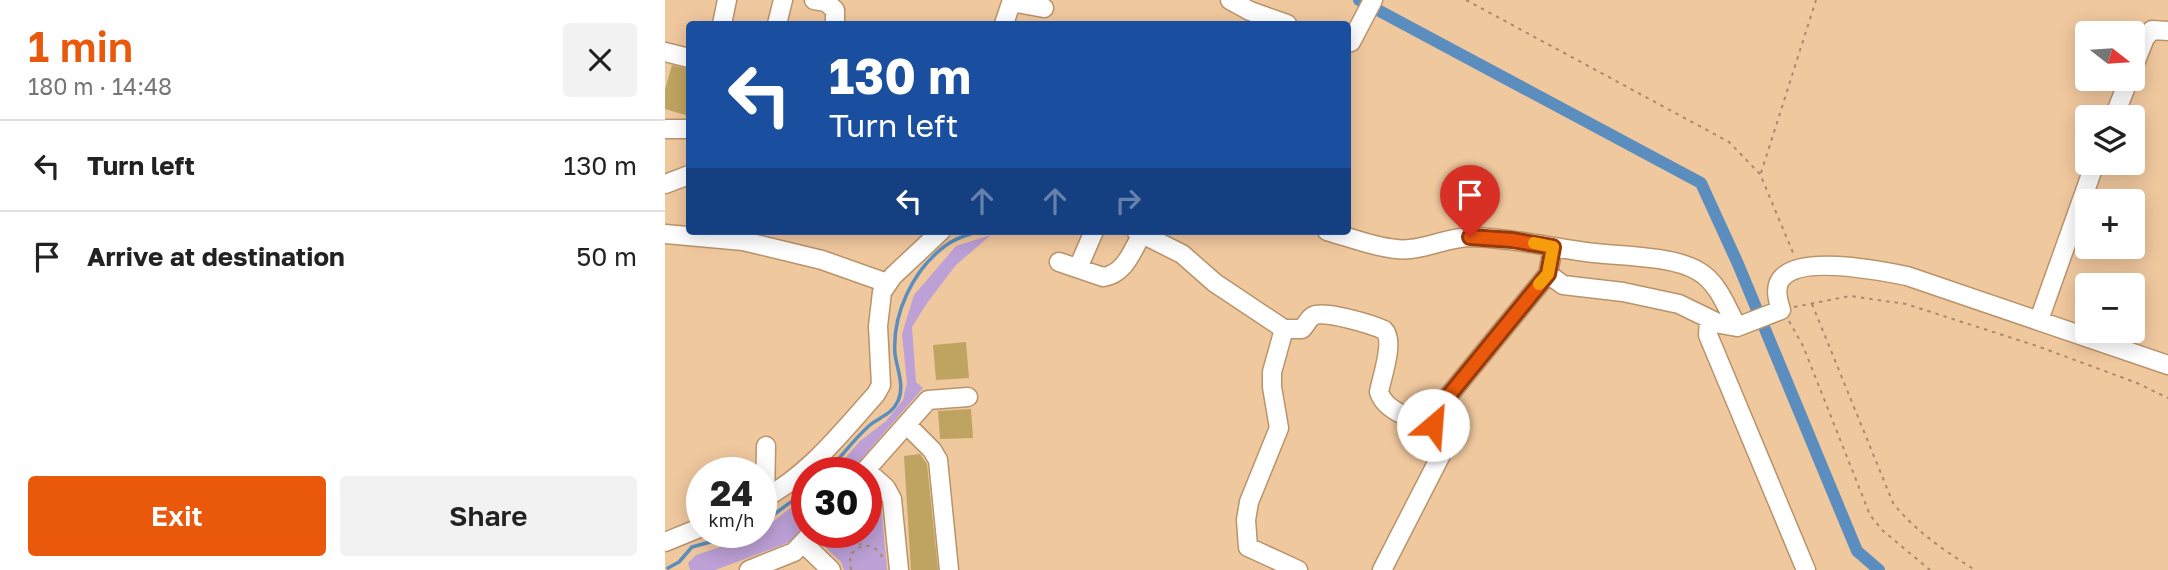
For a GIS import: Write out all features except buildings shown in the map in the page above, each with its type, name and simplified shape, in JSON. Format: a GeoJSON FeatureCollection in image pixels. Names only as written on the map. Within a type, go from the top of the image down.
{"type":"FeatureCollection","features":[{"type":"Feature","properties":{"kind":"street"},"geometry":{"type":"LineString","coordinates":[[723,21],[727,0]]}},
{"type":"Feature","properties":{"kind":"street"},"geometry":{"type":"LineString","coordinates":[[778,21],[783,0]]}},
{"type":"Feature","properties":{"kind":"street"},"geometry":{"type":"LineString","coordinates":[[814,0],[826,2],[835,10],[835,21]]}},
{"type":"Feature","properties":{"kind":"street"},"geometry":{"type":"LineString","coordinates":[[1230,0],[1250,11],[1278,21]]}},
{"type":"Feature","properties":{"kind":"street"},"geometry":{"type":"LineString","coordinates":[[1351,42],[1373,0]]}},
{"type":"Feature","properties":{"kind":"street"},"geometry":{"type":"LineString","coordinates":[[1005,21],[1012,1],[1044,8]]}},
{"type":"Feature","properties":{"kind":"street"},"geometry":{"type":"LineString","coordinates":[[2145,37],[2152,30],[2168,31]]}},
{"type":"Feature","properties":{"kind":"street"},"geometry":{"type":"LineString","coordinates":[[665,52],[686,57]]}},
{"type":"Feature","properties":{"kind":"street"},"geometry":{"type":"LineString","coordinates":[[665,129],[686,129]]}},
{"type":"Feature","properties":{"kind":"street"},"geometry":{"type":"LineString","coordinates":[[2039,320],[2091,175]]}},
{"type":"Feature","properties":{"kind":"street"},"geometry":{"type":"LineString","coordinates":[[665,184],[686,176]]}},
{"type":"Feature","properties":{"kind":"street"},"geometry":{"type":"LineString","coordinates":[[665,234],[743,241],[823,260],[887,283]]}},
{"type":"Feature","properties":{"kind":"street"},"geometry":{"type":"LineString","coordinates":[[777,491],[819,457],[876,394],[881,385],[879,302],[887,283],[936,235]]}},
{"type":"Feature","properties":{"kind":"street"},"geometry":{"type":"LineString","coordinates":[[1078,268],[1092,235]]}},
{"type":"Feature","properties":{"kind":"street"},"geometry":{"type":"LineString","coordinates":[[1059,262],[1103,277],[1116,274],[1129,258],[1138,235]]}},
{"type":"Feature","properties":{"kind":"street"},"geometry":{"type":"LineString","coordinates":[[1145,235],[1182,254],[1215,283],[1284,329],[1302,329],[1312,316],[1320,314],[1359,320],[1384,330],[1389,341],[1379,392],[1382,399],[1393,410],[1433,425]]}},
{"type":"Feature","properties":{"kind":"street"},"geometry":{"type":"LineString","coordinates":[[1342,235],[1408,250],[1446,239],[1470,237],[1642,257],[1697,270],[1715,289],[1741,326]]}},
{"type":"Feature","properties":{"kind":"street"},"geometry":{"type":"LineString","coordinates":[[1382,570],[1441,455],[1441,441],[1433,425],[1437,410],[1548,274],[1553,247]]}},
{"type":"Feature","properties":{"kind":"street"},"geometry":{"type":"LineString","coordinates":[[1548,274],[1563,285],[1623,292],[1679,304],[1709,319],[1741,326],[1778,312],[1780,279],[1796,270],[1834,265],[1882,271],[1907,276],[2168,365]]}},
{"type":"Feature","properties":{"kind":"street"},"geometry":{"type":"LineString","coordinates":[[1709,319],[1708,335],[1806,570]]}},
{"type":"Feature","properties":{"kind":"street"},"geometry":{"type":"LineString","coordinates":[[1284,329],[1272,372],[1279,428],[1249,502],[1245,533],[1248,547],[1299,570]]}},
{"type":"Feature","properties":{"kind":"street"},"geometry":{"type":"LineString","coordinates":[[878,457],[928,400],[968,397]]}},
{"type":"Feature","properties":{"kind":"street"},"geometry":{"type":"LineString","coordinates":[[907,425],[932,450],[938,460],[950,570]]}},
{"type":"Feature","properties":{"kind":"street"},"geometry":{"type":"LineString","coordinates":[[765,446],[765,457]]}},
{"type":"Feature","properties":{"kind":"street"},"geometry":{"type":"LineString","coordinates":[[882,485],[892,499],[891,567]]}},
{"type":"Feature","properties":{"kind":"street"},"geometry":{"type":"LineString","coordinates":[[665,541],[686,533]]}},
{"type":"Feature","properties":{"kind":"street"},"geometry":{"type":"LineString","coordinates":[[749,570],[771,566],[798,548]]}},
{"type":"Feature","properties":{"kind":"street"},"geometry":{"type":"LineString","coordinates":[[816,548],[831,570]]}},
{"type":"Feature","properties":{"kind":"path"},"geometry":{"type":"LineString","coordinates":[[1466,0],[1729,142],[1760,174],[1793,249],[1796,270]]}},
{"type":"Feature","properties":{"kind":"path"},"geometry":{"type":"LineString","coordinates":[[1760,174],[1816,0]]}},
{"type":"Feature","properties":{"kind":"path"},"geometry":{"type":"LineString","coordinates":[[1778,312],[1821,300],[1850,296],[1906,304],[2036,346],[2137,383],[2168,398]]}},
{"type":"Feature","properties":{"kind":"path"},"geometry":{"type":"LineString","coordinates":[[1812,304],[1893,503],[1904,517],[1946,551],[1975,570]]}},
{"type":"Feature","properties":{"kind":"path"},"geometry":{"type":"LineString","coordinates":[[1778,312],[1792,323],[1803,346],[1870,515],[1882,530],[1930,570]]}},
{"type":"Feature","properties":{"kind":"path"},"geometry":{"type":"LineString","coordinates":[[851,570],[850,556],[859,548]]}},
{"type":"Feature","properties":{"kind":"path"},"geometry":{"type":"LineString","coordinates":[[874,548],[891,567]]}},
{"type":"Feature","properties":{"kind":"shaded area"},"geometry":{"type":"Polygon","coordinates":[[[991,235],[956,265],[912,327],[916,382],[923,388],[863,457],[846,457],[860,441],[886,421],[903,400],[907,383],[902,334],[914,295],[956,246],[991,235]]]}},
{"type":"Feature","properties":{"kind":"shaded area"},"geometry":{"type":"Polygon","coordinates":[[[791,508],[791,541],[777,547],[777,519],[791,508]]]}},
{"type":"Feature","properties":{"kind":"shaded area"},"geometry":{"type":"Polygon","coordinates":[[[882,515],[887,570],[844,570],[841,562],[826,548],[882,548],[882,515]]]}},
{"type":"Feature","properties":{"kind":"shaded area"},"geometry":{"type":"Polygon","coordinates":[[[717,548],[774,548],[715,570],[690,570],[688,563],[696,555],[717,548]]]}},
{"type":"Feature","properties":{"kind":"waterway"},"geometry":{"type":"LineString","coordinates":[[1359,0],[1701,183],[1738,264],[1857,551],[1879,570]]}},
{"type":"Feature","properties":{"kind":"waterway"},"geometry":{"type":"LineString","coordinates":[[840,457],[864,430],[889,412],[898,401],[901,383],[895,339],[901,309],[914,280],[923,267],[945,246],[968,235]]}},
{"type":"Feature","properties":{"kind":"waterway"},"geometry":{"type":"LineString","coordinates":[[777,512],[791,502]]}},
{"type":"Feature","properties":{"kind":"waterway"},"geometry":{"type":"LineString","coordinates":[[668,568],[679,562],[691,548]]}},
{"type":"Feature","properties":{"kind":"slow traffic"},"geometry":{"type":"LineString","coordinates":[[1534,243],[1553,247],[1548,274],[1539,284]]}},
{"type":"Feature","properties":{"kind":"route"},"geometry":{"type":"LineString","coordinates":[[1433,425],[1437,410],[1548,274],[1553,247],[1470,237]]}}]}
